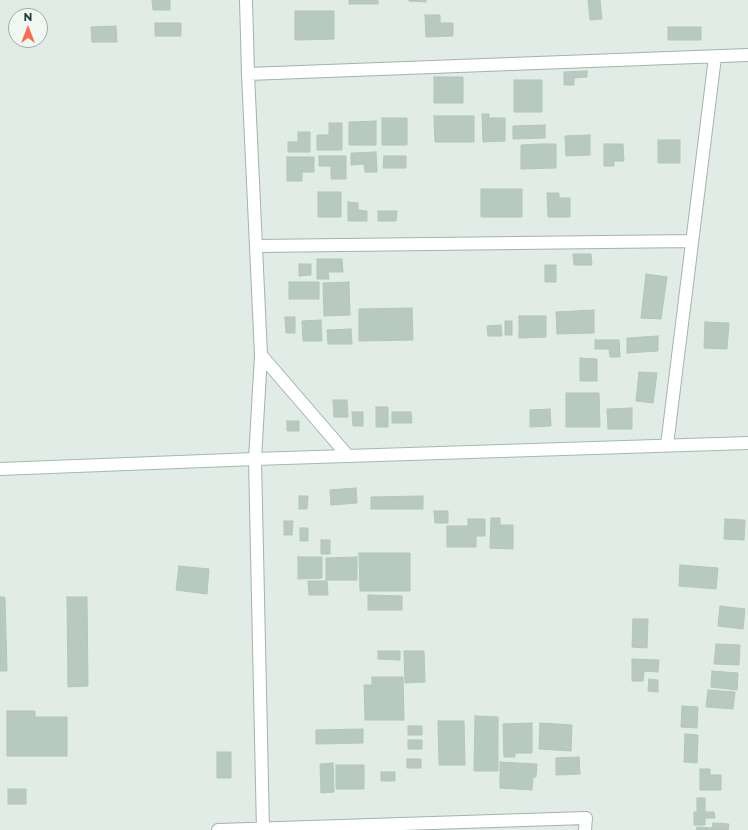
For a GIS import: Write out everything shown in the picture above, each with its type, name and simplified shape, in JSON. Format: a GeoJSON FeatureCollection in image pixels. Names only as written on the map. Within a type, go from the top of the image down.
{"type":"FeatureCollection","features":[{"type":"Feature","properties":{"kind":"street"},"geometry":{"type":"LineString","coordinates":[[246,0],[261,355],[255,459],[263,830]]}},
{"type":"Feature","properties":{"kind":"street"},"geometry":{"type":"LineString","coordinates":[[248,74],[748,55]]}},
{"type":"Feature","properties":{"kind":"street"},"geometry":{"type":"LineString","coordinates":[[667,446],[715,57]]}},
{"type":"Feature","properties":{"kind":"street"},"geometry":{"type":"LineString","coordinates":[[256,246],[692,241]]}},
{"type":"Feature","properties":{"kind":"street"},"geometry":{"type":"LineString","coordinates":[[261,355],[348,456]]}},
{"type":"Feature","properties":{"kind":"street"},"geometry":{"type":"LineString","coordinates":[[0,469],[748,443]]}},
{"type":"Feature","properties":{"kind":"street"},"geometry":{"type":"LineString","coordinates":[[218,830],[263,830],[586,818],[585,830]]}},
{"type":"Feature","properties":{"kind":"building"},"geometry":{"type":"Polygon","coordinates":[[[152,0],[170,0],[170,10],[153,10],[152,0]]]}},
{"type":"Feature","properties":{"kind":"building"},"geometry":{"type":"Polygon","coordinates":[[[349,0],[378,0],[378,4],[349,4],[349,0]]]}},
{"type":"Feature","properties":{"kind":"building"},"geometry":{"type":"Polygon","coordinates":[[[426,0],[426,2],[409,1],[426,0]]]}},
{"type":"Feature","properties":{"kind":"building"},"geometry":{"type":"Polygon","coordinates":[[[588,0],[600,0],[602,19],[590,20],[588,0]]]}},
{"type":"Feature","properties":{"kind":"building"},"geometry":{"type":"Polygon","coordinates":[[[295,11],[334,11],[334,39],[295,40],[295,11]]]}},
{"type":"Feature","properties":{"kind":"building"},"geometry":{"type":"Polygon","coordinates":[[[425,15],[440,15],[440,23],[453,23],[453,36],[426,37],[425,15]]]}},
{"type":"Feature","properties":{"kind":"building"},"geometry":{"type":"Polygon","coordinates":[[[155,23],[181,23],[181,36],[155,36],[155,23]]]}},
{"type":"Feature","properties":{"kind":"building"},"geometry":{"type":"Polygon","coordinates":[[[116,26],[117,42],[92,42],[91,27],[116,26]]]}},
{"type":"Feature","properties":{"kind":"building"},"geometry":{"type":"Polygon","coordinates":[[[668,27],[701,27],[701,40],[668,40],[668,27]]]}},
{"type":"Feature","properties":{"kind":"building"},"geometry":{"type":"Polygon","coordinates":[[[587,71],[587,77],[574,78],[574,85],[564,85],[564,72],[587,71]]]}},
{"type":"Feature","properties":{"kind":"building"},"geometry":{"type":"Polygon","coordinates":[[[434,77],[463,77],[463,103],[434,103],[434,77]]]}},
{"type":"Feature","properties":{"kind":"building"},"geometry":{"type":"Polygon","coordinates":[[[514,80],[542,80],[542,112],[514,112],[514,80]]]}},
{"type":"Feature","properties":{"kind":"building"},"geometry":{"type":"Polygon","coordinates":[[[482,114],[489,114],[489,118],[505,118],[505,141],[483,142],[482,114]]]}},
{"type":"Feature","properties":{"kind":"building"},"geometry":{"type":"Polygon","coordinates":[[[434,116],[474,116],[474,142],[435,142],[434,116]]]}},
{"type":"Feature","properties":{"kind":"building"},"geometry":{"type":"Polygon","coordinates":[[[382,118],[407,118],[407,145],[382,145],[382,118]]]}},
{"type":"Feature","properties":{"kind":"building"},"geometry":{"type":"Polygon","coordinates":[[[376,121],[376,145],[349,145],[349,122],[376,121]]]}},
{"type":"Feature","properties":{"kind":"building"},"geometry":{"type":"Polygon","coordinates":[[[329,123],[342,123],[342,150],[317,150],[317,135],[329,135],[329,123]]]}},
{"type":"Feature","properties":{"kind":"building"},"geometry":{"type":"Polygon","coordinates":[[[545,125],[545,138],[513,139],[513,126],[545,125]]]}},
{"type":"Feature","properties":{"kind":"building"},"geometry":{"type":"Polygon","coordinates":[[[298,132],[310,132],[310,152],[288,152],[288,142],[298,142],[298,132]]]}},
{"type":"Feature","properties":{"kind":"building"},"geometry":{"type":"Polygon","coordinates":[[[590,135],[590,155],[566,156],[565,136],[590,135]]]}},
{"type":"Feature","properties":{"kind":"building"},"geometry":{"type":"Polygon","coordinates":[[[658,140],[680,140],[680,163],[658,163],[658,140]]]}},
{"type":"Feature","properties":{"kind":"building"},"geometry":{"type":"Polygon","coordinates":[[[556,144],[556,168],[521,169],[521,145],[556,144]]]}},
{"type":"Feature","properties":{"kind":"building"},"geometry":{"type":"Polygon","coordinates":[[[604,144],[623,144],[624,161],[614,161],[614,166],[604,166],[604,144]]]}},
{"type":"Feature","properties":{"kind":"building"},"geometry":{"type":"Polygon","coordinates":[[[376,152],[377,172],[365,172],[364,164],[351,165],[351,153],[376,152]]]}},
{"type":"Feature","properties":{"kind":"building"},"geometry":{"type":"Polygon","coordinates":[[[319,156],[346,156],[346,179],[331,179],[331,166],[319,166],[319,156]]]}},
{"type":"Feature","properties":{"kind":"building"},"geometry":{"type":"Polygon","coordinates":[[[384,156],[406,156],[406,168],[383,168],[384,156]]]}},
{"type":"Feature","properties":{"kind":"building"},"geometry":{"type":"Polygon","coordinates":[[[287,157],[314,157],[314,172],[302,172],[302,181],[287,181],[287,157]]]}},
{"type":"Feature","properties":{"kind":"building"},"geometry":{"type":"Polygon","coordinates":[[[481,189],[522,189],[522,217],[481,217],[481,189]]]}},
{"type":"Feature","properties":{"kind":"building"},"geometry":{"type":"Polygon","coordinates":[[[318,192],[341,192],[341,217],[318,217],[318,192]]]}},
{"type":"Feature","properties":{"kind":"building"},"geometry":{"type":"Polygon","coordinates":[[[547,193],[559,193],[559,198],[570,198],[570,217],[548,217],[547,193]]]}},
{"type":"Feature","properties":{"kind":"building"},"geometry":{"type":"Polygon","coordinates":[[[348,202],[358,203],[358,210],[367,211],[367,221],[348,221],[348,202]]]}},
{"type":"Feature","properties":{"kind":"building"},"geometry":{"type":"Polygon","coordinates":[[[378,211],[397,211],[396,221],[378,221],[378,211]]]}},
{"type":"Feature","properties":{"kind":"building"},"geometry":{"type":"Polygon","coordinates":[[[573,254],[591,254],[592,265],[574,265],[573,254]]]}},
{"type":"Feature","properties":{"kind":"building"},"geometry":{"type":"Polygon","coordinates":[[[317,259],[342,259],[343,272],[328,272],[329,279],[317,279],[317,259]]]}},
{"type":"Feature","properties":{"kind":"building"},"geometry":{"type":"Polygon","coordinates":[[[299,264],[311,264],[311,275],[299,276],[299,264]]]}},
{"type":"Feature","properties":{"kind":"building"},"geometry":{"type":"Polygon","coordinates":[[[545,265],[556,265],[556,282],[545,282],[545,265]]]}},
{"type":"Feature","properties":{"kind":"building"},"geometry":{"type":"Polygon","coordinates":[[[646,274],[667,277],[661,319],[641,318],[646,274]]]}},
{"type":"Feature","properties":{"kind":"building"},"geometry":{"type":"Polygon","coordinates":[[[289,282],[319,282],[319,299],[289,299],[289,282]]]}},
{"type":"Feature","properties":{"kind":"building"},"geometry":{"type":"Polygon","coordinates":[[[349,282],[350,315],[324,316],[323,283],[349,282]]]}},
{"type":"Feature","properties":{"kind":"building"},"geometry":{"type":"Polygon","coordinates":[[[412,308],[413,340],[359,341],[359,309],[412,308]]]}},
{"type":"Feature","properties":{"kind":"building"},"geometry":{"type":"Polygon","coordinates":[[[594,310],[594,333],[557,334],[556,312],[594,310]]]}},
{"type":"Feature","properties":{"kind":"building"},"geometry":{"type":"Polygon","coordinates":[[[519,316],[546,316],[546,337],[519,338],[519,316]]]}},
{"type":"Feature","properties":{"kind":"building"},"geometry":{"type":"Polygon","coordinates":[[[285,317],[295,317],[295,333],[286,333],[285,317]]]}},
{"type":"Feature","properties":{"kind":"building"},"geometry":{"type":"Polygon","coordinates":[[[321,320],[322,341],[303,341],[302,321],[321,320]]]}},
{"type":"Feature","properties":{"kind":"building"},"geometry":{"type":"Polygon","coordinates":[[[505,321],[512,321],[512,335],[505,335],[505,321]]]}},
{"type":"Feature","properties":{"kind":"building"},"geometry":{"type":"Polygon","coordinates":[[[705,322],[729,323],[727,349],[704,348],[705,322]]]}},
{"type":"Feature","properties":{"kind":"building"},"geometry":{"type":"Polygon","coordinates":[[[501,325],[502,336],[488,336],[487,326],[501,325]]]}},
{"type":"Feature","properties":{"kind":"building"},"geometry":{"type":"Polygon","coordinates":[[[351,329],[352,344],[328,344],[327,330],[351,329]]]}},
{"type":"Feature","properties":{"kind":"building"},"geometry":{"type":"Polygon","coordinates":[[[658,336],[658,351],[627,353],[627,338],[658,336]]]}},
{"type":"Feature","properties":{"kind":"building"},"geometry":{"type":"Polygon","coordinates":[[[595,340],[619,340],[620,357],[610,357],[609,349],[595,349],[595,340]]]}},
{"type":"Feature","properties":{"kind":"building"},"geometry":{"type":"Polygon","coordinates":[[[580,358],[597,359],[597,381],[580,381],[580,358]]]}},
{"type":"Feature","properties":{"kind":"building"},"geometry":{"type":"Polygon","coordinates":[[[639,372],[657,373],[653,403],[636,401],[639,372]]]}},
{"type":"Feature","properties":{"kind":"building"},"geometry":{"type":"Polygon","coordinates":[[[566,393],[599,393],[600,427],[566,427],[566,393]]]}},
{"type":"Feature","properties":{"kind":"building"},"geometry":{"type":"Polygon","coordinates":[[[333,400],[347,400],[348,417],[334,417],[333,400]]]}},
{"type":"Feature","properties":{"kind":"building"},"geometry":{"type":"Polygon","coordinates":[[[376,407],[388,407],[388,427],[376,427],[376,407]]]}},
{"type":"Feature","properties":{"kind":"building"},"geometry":{"type":"Polygon","coordinates":[[[632,408],[632,429],[608,429],[607,409],[632,408]]]}},
{"type":"Feature","properties":{"kind":"building"},"geometry":{"type":"Polygon","coordinates":[[[550,409],[551,426],[530,427],[530,410],[550,409]]]}},
{"type":"Feature","properties":{"kind":"building"},"geometry":{"type":"Polygon","coordinates":[[[352,412],[363,412],[363,426],[353,426],[352,412]]]}},
{"type":"Feature","properties":{"kind":"building"},"geometry":{"type":"Polygon","coordinates":[[[392,412],[411,412],[412,423],[392,423],[392,412]]]}},
{"type":"Feature","properties":{"kind":"building"},"geometry":{"type":"Polygon","coordinates":[[[287,421],[299,421],[299,431],[287,431],[287,421]]]}},
{"type":"Feature","properties":{"kind":"building"},"geometry":{"type":"Polygon","coordinates":[[[356,488],[357,503],[331,505],[330,490],[356,488]]]}},
{"type":"Feature","properties":{"kind":"building"},"geometry":{"type":"Polygon","coordinates":[[[299,496],[308,496],[307,509],[299,509],[299,496]]]}},
{"type":"Feature","properties":{"kind":"building"},"geometry":{"type":"Polygon","coordinates":[[[423,496],[423,509],[371,509],[371,497],[423,496]]]}},
{"type":"Feature","properties":{"kind":"building"},"geometry":{"type":"Polygon","coordinates":[[[434,511],[448,511],[448,523],[435,523],[434,511]]]}},
{"type":"Feature","properties":{"kind":"building"},"geometry":{"type":"Polygon","coordinates":[[[491,518],[500,518],[500,525],[513,525],[513,549],[490,548],[491,518]]]}},
{"type":"Feature","properties":{"kind":"building"},"geometry":{"type":"Polygon","coordinates":[[[468,519],[485,519],[485,536],[476,536],[476,547],[447,547],[447,526],[468,526],[468,519]]]}},
{"type":"Feature","properties":{"kind":"building"},"geometry":{"type":"Polygon","coordinates":[[[725,519],[745,520],[744,540],[724,539],[725,519]]]}},
{"type":"Feature","properties":{"kind":"building"},"geometry":{"type":"Polygon","coordinates":[[[284,521],[293,521],[292,535],[284,535],[284,521]]]}},
{"type":"Feature","properties":{"kind":"building"},"geometry":{"type":"Polygon","coordinates":[[[300,528],[308,528],[308,541],[300,541],[300,528]]]}},
{"type":"Feature","properties":{"kind":"building"},"geometry":{"type":"Polygon","coordinates":[[[321,540],[330,540],[330,554],[321,554],[321,540]]]}},
{"type":"Feature","properties":{"kind":"building"},"geometry":{"type":"Polygon","coordinates":[[[359,553],[410,553],[410,591],[360,591],[359,553]]]}},
{"type":"Feature","properties":{"kind":"building"},"geometry":{"type":"Polygon","coordinates":[[[298,557],[322,557],[322,578],[298,579],[298,557]]]}},
{"type":"Feature","properties":{"kind":"building"},"geometry":{"type":"Polygon","coordinates":[[[357,557],[357,580],[326,580],[326,558],[357,557]]]}},
{"type":"Feature","properties":{"kind":"building"},"geometry":{"type":"Polygon","coordinates":[[[680,565],[718,568],[716,589],[679,586],[680,565]]]}},
{"type":"Feature","properties":{"kind":"building"},"geometry":{"type":"Polygon","coordinates":[[[179,566],[209,569],[207,594],[176,590],[179,566]]]}},
{"type":"Feature","properties":{"kind":"building"},"geometry":{"type":"Polygon","coordinates":[[[308,581],[327,581],[328,595],[309,595],[308,581]]]}},
{"type":"Feature","properties":{"kind":"building"},"geometry":{"type":"Polygon","coordinates":[[[368,595],[402,596],[402,610],[368,610],[368,595]]]}},
{"type":"Feature","properties":{"kind":"building"},"geometry":{"type":"Polygon","coordinates":[[[0,597],[5,597],[7,671],[0,671],[0,597]]]}},
{"type":"Feature","properties":{"kind":"building"},"geometry":{"type":"Polygon","coordinates":[[[67,597],[87,597],[88,686],[68,687],[67,597]]]}},
{"type":"Feature","properties":{"kind":"building"},"geometry":{"type":"Polygon","coordinates":[[[720,606],[745,609],[743,629],[718,626],[720,606]]]}},
{"type":"Feature","properties":{"kind":"building"},"geometry":{"type":"Polygon","coordinates":[[[633,619],[648,619],[647,648],[632,647],[633,619]]]}},
{"type":"Feature","properties":{"kind":"building"},"geometry":{"type":"Polygon","coordinates":[[[716,644],[740,645],[739,665],[714,664],[716,644]]]}},
{"type":"Feature","properties":{"kind":"building"},"geometry":{"type":"Polygon","coordinates":[[[378,651],[400,651],[400,660],[378,659],[378,651]]]}},
{"type":"Feature","properties":{"kind":"building"},"geometry":{"type":"Polygon","coordinates":[[[404,651],[424,651],[425,682],[405,683],[404,651]]]}},
{"type":"Feature","properties":{"kind":"building"},"geometry":{"type":"Polygon","coordinates":[[[632,659],[659,660],[658,672],[644,671],[643,681],[632,681],[632,659]]]}},
{"type":"Feature","properties":{"kind":"building"},"geometry":{"type":"Polygon","coordinates":[[[712,671],[738,673],[737,690],[711,687],[712,671]]]}},
{"type":"Feature","properties":{"kind":"building"},"geometry":{"type":"Polygon","coordinates":[[[372,677],[403,677],[404,720],[365,720],[364,685],[372,685],[372,677]]]}},
{"type":"Feature","properties":{"kind":"building"},"geometry":{"type":"Polygon","coordinates":[[[649,679],[658,680],[658,692],[648,691],[649,679]]]}},
{"type":"Feature","properties":{"kind":"building"},"geometry":{"type":"Polygon","coordinates":[[[708,690],[735,692],[733,709],[706,707],[708,690]]]}},
{"type":"Feature","properties":{"kind":"building"},"geometry":{"type":"Polygon","coordinates":[[[682,706],[698,707],[697,728],[681,727],[682,706]]]}},
{"type":"Feature","properties":{"kind":"building"},"geometry":{"type":"Polygon","coordinates":[[[7,711],[35,711],[35,717],[67,717],[67,756],[7,756],[7,711]]]}},
{"type":"Feature","properties":{"kind":"building"},"geometry":{"type":"Polygon","coordinates":[[[475,716],[498,717],[498,771],[474,771],[475,716]]]}},
{"type":"Feature","properties":{"kind":"building"},"geometry":{"type":"Polygon","coordinates":[[[438,721],[464,721],[465,765],[439,765],[438,721]]]}},
{"type":"Feature","properties":{"kind":"building"},"geometry":{"type":"Polygon","coordinates":[[[532,723],[532,753],[515,753],[515,757],[504,757],[503,724],[532,723]]]}},
{"type":"Feature","properties":{"kind":"building"},"geometry":{"type":"Polygon","coordinates":[[[540,723],[572,725],[571,751],[539,749],[540,723]]]}},
{"type":"Feature","properties":{"kind":"building"},"geometry":{"type":"Polygon","coordinates":[[[408,726],[422,726],[422,735],[408,735],[408,726]]]}},
{"type":"Feature","properties":{"kind":"building"},"geometry":{"type":"Polygon","coordinates":[[[363,729],[363,743],[316,744],[316,730],[363,729]]]}},
{"type":"Feature","properties":{"kind":"building"},"geometry":{"type":"Polygon","coordinates":[[[685,734],[698,735],[697,763],[684,762],[685,734]]]}},
{"type":"Feature","properties":{"kind":"building"},"geometry":{"type":"Polygon","coordinates":[[[408,740],[422,740],[422,749],[408,749],[408,740]]]}},
{"type":"Feature","properties":{"kind":"building"},"geometry":{"type":"Polygon","coordinates":[[[217,752],[231,752],[231,778],[217,778],[217,752]]]}},
{"type":"Feature","properties":{"kind":"building"},"geometry":{"type":"Polygon","coordinates":[[[579,757],[580,774],[556,775],[556,758],[579,757]]]}},
{"type":"Feature","properties":{"kind":"building"},"geometry":{"type":"Polygon","coordinates":[[[407,759],[421,759],[421,768],[407,768],[407,759]]]}},
{"type":"Feature","properties":{"kind":"building"},"geometry":{"type":"Polygon","coordinates":[[[500,762],[537,764],[536,777],[533,777],[532,790],[500,788],[500,762]]]}},
{"type":"Feature","properties":{"kind":"building"},"geometry":{"type":"Polygon","coordinates":[[[333,763],[334,792],[321,793],[320,764],[333,763]]]}},
{"type":"Feature","properties":{"kind":"building"},"geometry":{"type":"Polygon","coordinates":[[[336,765],[364,765],[364,789],[336,789],[336,765]]]}},
{"type":"Feature","properties":{"kind":"building"},"geometry":{"type":"Polygon","coordinates":[[[700,769],[710,769],[710,775],[721,775],[721,790],[700,790],[700,769]]]}},
{"type":"Feature","properties":{"kind":"building"},"geometry":{"type":"Polygon","coordinates":[[[381,772],[395,772],[395,781],[381,781],[381,772]]]}},
{"type":"Feature","properties":{"kind":"building"},"geometry":{"type":"Polygon","coordinates":[[[8,789],[26,789],[26,804],[8,804],[8,789]]]}},
{"type":"Feature","properties":{"kind":"building"},"geometry":{"type":"Polygon","coordinates":[[[697,798],[705,798],[705,812],[714,812],[715,818],[705,818],[705,825],[694,825],[694,812],[697,812],[697,798]]]}},
{"type":"Feature","properties":{"kind":"building"},"geometry":{"type":"Polygon","coordinates":[[[713,823],[729,824],[728,830],[696,830],[697,827],[712,828],[713,823]]]}}]}
